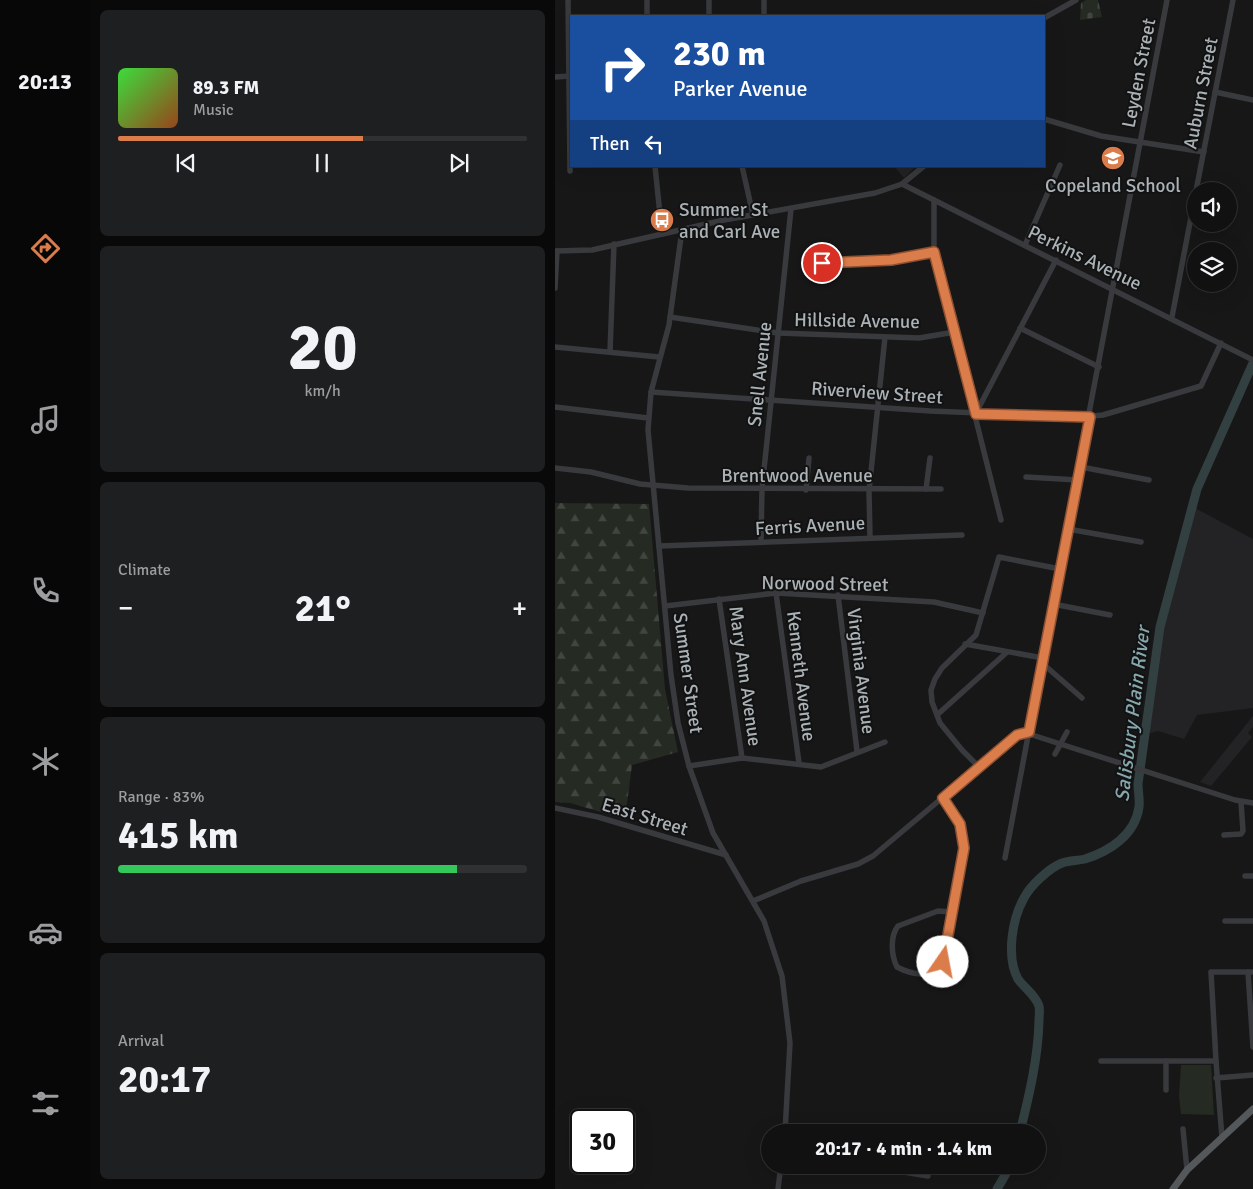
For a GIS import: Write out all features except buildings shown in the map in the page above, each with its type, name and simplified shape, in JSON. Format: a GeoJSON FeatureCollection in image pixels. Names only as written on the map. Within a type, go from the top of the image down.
{"type":"FeatureCollection","features":[{"type":"Feature","properties":{"kind":"main road"},"geometry":{"type":"LineString","coordinates":[[1173,1189],[1187,1170],[1253,1109]]}},
{"type":"Feature","properties":{"kind":"street"},"geometry":{"type":"LineString","coordinates":[[568,0],[570,171]]}},
{"type":"Feature","properties":{"kind":"street"},"geometry":{"type":"LineString","coordinates":[[647,0],[647,15]]}},
{"type":"Feature","properties":{"kind":"street"},"geometry":{"type":"LineString","coordinates":[[709,0],[709,15]]}},
{"type":"Feature","properties":{"kind":"street"},"geometry":{"type":"LineString","coordinates":[[764,0],[764,15]]}},
{"type":"Feature","properties":{"kind":"street"},"geometry":{"type":"LineString","coordinates":[[1045,17],[1076,0]]}},
{"type":"Feature","properties":{"kind":"street","name":"Leyden Street"},"geometry":{"type":"LineString","coordinates":[[1005,858],[1081,467],[1167,0]]}},
{"type":"Feature","properties":{"kind":"street","name":"Auburn Street"},"geometry":{"type":"LineString","coordinates":[[1198,182],[1233,0]]}},
{"type":"Feature","properties":{"kind":"street"},"geometry":{"type":"LineString","coordinates":[[555,76],[570,76]]}},
{"type":"Feature","properties":{"kind":"street"},"geometry":{"type":"LineString","coordinates":[[1215,92],[1253,100]]}},
{"type":"Feature","properties":{"kind":"street"},"geometry":{"type":"LineString","coordinates":[[1045,119],[1101,136],[1204,152]]}},
{"type":"Feature","properties":{"kind":"street"},"geometry":{"type":"LineString","coordinates":[[1025,245],[1060,165]]}},
{"type":"Feature","properties":{"kind":"street"},"geometry":{"type":"LineString","coordinates":[[655,167],[662,234]]}},
{"type":"Feature","properties":{"kind":"street"},"geometry":{"type":"LineString","coordinates":[[742,167],[753,215]]}},
{"type":"Feature","properties":{"kind":"street"},"geometry":{"type":"LineString","coordinates":[[555,288],[556,251],[592,250],[753,215],[875,193],[902,184],[923,167]]}},
{"type":"Feature","properties":{"kind":"street","name":"Perkins Avenue"},"geometry":{"type":"LineString","coordinates":[[902,184],[1114,288],[1251,358]]}},
{"type":"Feature","properties":{"kind":"street"},"geometry":{"type":"LineString","coordinates":[[934,200],[934,252],[1001,520]]}},
{"type":"Feature","properties":{"kind":"street","name":"Snell Avenue"},"geometry":{"type":"LineString","coordinates":[[761,542],[762,489],[791,209]]}},
{"type":"Feature","properties":{"kind":"street","name":"Summer Street"},"geometry":{"type":"LineString","coordinates":[[682,230],[670,317],[651,392],[648,418],[675,705],[689,766],[711,828],[767,927],[777,956],[789,1018],[790,1053],[786,1124]]}},
{"type":"Feature","properties":{"kind":"street","name":"Auburn Street"},"geometry":{"type":"LineString","coordinates":[[1172,318],[1188,232]]}},
{"type":"Feature","properties":{"kind":"street"},"geometry":{"type":"LineString","coordinates":[[610,352],[615,244]]}},
{"type":"Feature","properties":{"kind":"street"},"geometry":{"type":"LineString","coordinates":[[822,263],[891,260],[934,252]]}},
{"type":"Feature","properties":{"kind":"street"},"geometry":{"type":"LineString","coordinates":[[976,414],[1056,260]]}},
{"type":"Feature","properties":{"kind":"street","name":"Hillside Avenue"},"geometry":{"type":"LineString","coordinates":[[670,317],[778,333],[919,338],[955,332]]}},
{"type":"Feature","properties":{"kind":"street"},"geometry":{"type":"LineString","coordinates":[[1020,328],[1099,367]]}},
{"type":"Feature","properties":{"kind":"street"},"geometry":{"type":"LineString","coordinates":[[870,537],[869,491],[885,337]]}},
{"type":"Feature","properties":{"kind":"street","name":"Riverview Street"},"geometry":{"type":"LineString","coordinates":[[651,392],[976,414],[1090,417],[1201,386],[1221,343]]}},
{"type":"Feature","properties":{"kind":"street"},"geometry":{"type":"LineString","coordinates":[[555,347],[659,357]]}},
{"type":"Feature","properties":{"kind":"street"},"geometry":{"type":"LineString","coordinates":[[555,407],[648,418]]}},
{"type":"Feature","properties":{"kind":"street"},"geometry":{"type":"LineString","coordinates":[[806,490],[809,458]]}},
{"type":"Feature","properties":{"kind":"street"},"geometry":{"type":"LineString","coordinates":[[926,490],[931,458]]}},
{"type":"Feature","properties":{"kind":"street"},"geometry":{"type":"LineString","coordinates":[[1081,467],[1149,480]]}},
{"type":"Feature","properties":{"kind":"street","name":"Brentwood Avenue"},"geometry":{"type":"LineString","coordinates":[[555,468],[591,472],[653,485],[691,488],[869,491],[941,489]]}},
{"type":"Feature","properties":{"kind":"street"},"geometry":{"type":"LineString","coordinates":[[1026,476],[1078,480]]}},
{"type":"Feature","properties":{"kind":"street"},"geometry":{"type":"LineString","coordinates":[[1068,529],[1141,542]]}},
{"type":"Feature","properties":{"kind":"street","name":"Ferris Avenue"},"geometry":{"type":"LineString","coordinates":[[659,546],[961,535]]}},
{"type":"Feature","properties":{"kind":"street"},"geometry":{"type":"LineString","coordinates":[[979,767],[957,744],[937,715],[931,698],[933,682],[942,668],[976,635],[999,557],[1060,569]]}},
{"type":"Feature","properties":{"kind":"street","name":"Norwood Street"},"geometry":{"type":"LineString","coordinates":[[665,606],[776,593],[838,595],[934,602],[983,613]]}},
{"type":"Feature","properties":{"kind":"street","name":"Kenneth Avenue"},"geometry":{"type":"LineString","coordinates":[[776,593],[799,763]]}},
{"type":"Feature","properties":{"kind":"street","name":"Virginia Avenue"},"geometry":{"type":"LineString","coordinates":[[838,595],[857,751]]}},
{"type":"Feature","properties":{"kind":"street","name":"Mary Ann Avenue"},"geometry":{"type":"LineString","coordinates":[[719,599],[742,758]]}},
{"type":"Feature","properties":{"kind":"street"},"geometry":{"type":"LineString","coordinates":[[1053,604],[1110,615]]}},
{"type":"Feature","properties":{"kind":"street"},"geometry":{"type":"LineString","coordinates":[[965,644],[1042,661],[1082,698]]}},
{"type":"Feature","properties":{"kind":"street"},"geometry":{"type":"LineString","coordinates":[[937,715],[1006,653]]}},
{"type":"Feature","properties":{"kind":"street"},"geometry":{"type":"LineString","coordinates":[[753,901],[792,884],[869,859],[1017,735],[1029,732],[1241,802],[1253,802]]}},
{"type":"Feature","properties":{"kind":"street"},"geometry":{"type":"LineString","coordinates":[[1055,754],[1067,732]]}},
{"type":"Feature","properties":{"kind":"street"},"geometry":{"type":"LineString","coordinates":[[689,766],[742,758],[821,767],[857,751],[885,742]]}},
{"type":"Feature","properties":{"kind":"street"},"geometry":{"type":"LineString","coordinates":[[943,798],[960,824],[964,842],[963,863],[943,962],[937,971],[929,974],[899,968],[894,961],[893,936],[898,926],[907,921],[938,911],[952,912]]}},
{"type":"Feature","properties":{"kind":"street"},"geometry":{"type":"LineString","coordinates":[[1224,836],[1242,833],[1241,802]]}},
{"type":"Feature","properties":{"kind":"street","name":"East Street"},"geometry":{"type":"LineString","coordinates":[[555,808],[599,817],[726,855]]}},
{"type":"Feature","properties":{"kind":"street"},"geometry":{"type":"LineString","coordinates":[[1245,876],[1253,876]]}},
{"type":"Feature","properties":{"kind":"street"},"geometry":{"type":"LineString","coordinates":[[1225,921],[1253,921]]}},
{"type":"Feature","properties":{"kind":"street"},"geometry":{"type":"LineString","coordinates":[[1222,1138],[1211,972],[1251,972],[1253,1047]]}},
{"type":"Feature","properties":{"kind":"street"},"geometry":{"type":"LineString","coordinates":[[1101,1061],[1216,1061]]}},
{"type":"Feature","properties":{"kind":"street"},"geometry":{"type":"LineString","coordinates":[[1166,1061],[1166,1090]]}},
{"type":"Feature","properties":{"kind":"street"},"geometry":{"type":"LineString","coordinates":[[1217,1078],[1253,1075]]}},
{"type":"Feature","properties":{"kind":"street"},"geometry":{"type":"LineString","coordinates":[[1183,1129],[1187,1170]]}},
{"type":"Feature","properties":{"kind":"street"},"geometry":{"type":"LineString","coordinates":[[778,1189],[780,1174]]}},
{"type":"Feature","properties":{"kind":"street"},"geometry":{"type":"LineString","coordinates":[[916,1174],[928,1176]]}},
{"type":"Feature","properties":{"kind":"shaded area"},"geometry":{"type":"Polygon","coordinates":[[[895,167],[915,167],[904,178],[895,167]]]}},
{"type":"Feature","properties":{"kind":"shaded area"},"geometry":{"type":"Polygon","coordinates":[[[1195,508],[1253,539],[1253,708],[1197,715],[1184,739],[1158,731],[1146,734],[1158,645],[1195,508]]]}},
{"type":"Feature","properties":{"kind":"shaded area"},"geometry":{"type":"Polygon","coordinates":[[[1253,716],[1253,727],[1248,733],[1252,737],[1211,786],[1200,782],[1253,716]]]}},
{"type":"Feature","properties":{"kind":"green space"},"geometry":{"type":"Polygon","coordinates":[[[1086,0],[1098,0],[1102,17],[1080,20],[1081,3],[1086,0]]]}},
{"type":"Feature","properties":{"kind":"green space"},"geometry":{"type":"Polygon","coordinates":[[[555,503],[649,504],[665,689],[678,752],[632,765],[625,819],[570,803],[555,802],[555,503]]]}},
{"type":"Feature","properties":{"kind":"green space"},"geometry":{"type":"Polygon","coordinates":[[[1181,1065],[1211,1065],[1214,1115],[1181,1114],[1179,1096],[1181,1065]]]}},
{"type":"Feature","properties":{"kind":"waterway","name":"Salisbury Plain River"},"geometry":{"type":"LineString","coordinates":[[1022,1124],[1035,1063],[1039,1006],[1035,998],[1018,979],[1014,970],[1011,949],[1016,916],[1027,893],[1046,873],[1057,865],[1094,856],[1112,846],[1127,834],[1137,817],[1139,804],[1138,784],[1160,627],[1197,489],[1253,363]]}},
{"type":"Feature","properties":{"kind":"waterway","name":"Salisbury Plain River"},"geometry":{"type":"LineString","coordinates":[[997,1189],[1006,1174]]}},
{"type":"Feature","properties":{"kind":"place","name":"Copeland School"},"geometry":{"type":"Point","coordinates":[1113,158]}},
{"type":"Feature","properties":{"kind":"place","name":"Summer St and Carl Ave"},"geometry":{"type":"Point","coordinates":[662,220]}},
{"type":"Feature","properties":{"kind":"route"},"geometry":{"type":"LineString","coordinates":[[822,263],[891,260],[934,252],[976,414],[1090,417],[1029,732],[1017,735],[943,798],[960,824],[964,836],[964,856],[943,962]]}}]}
